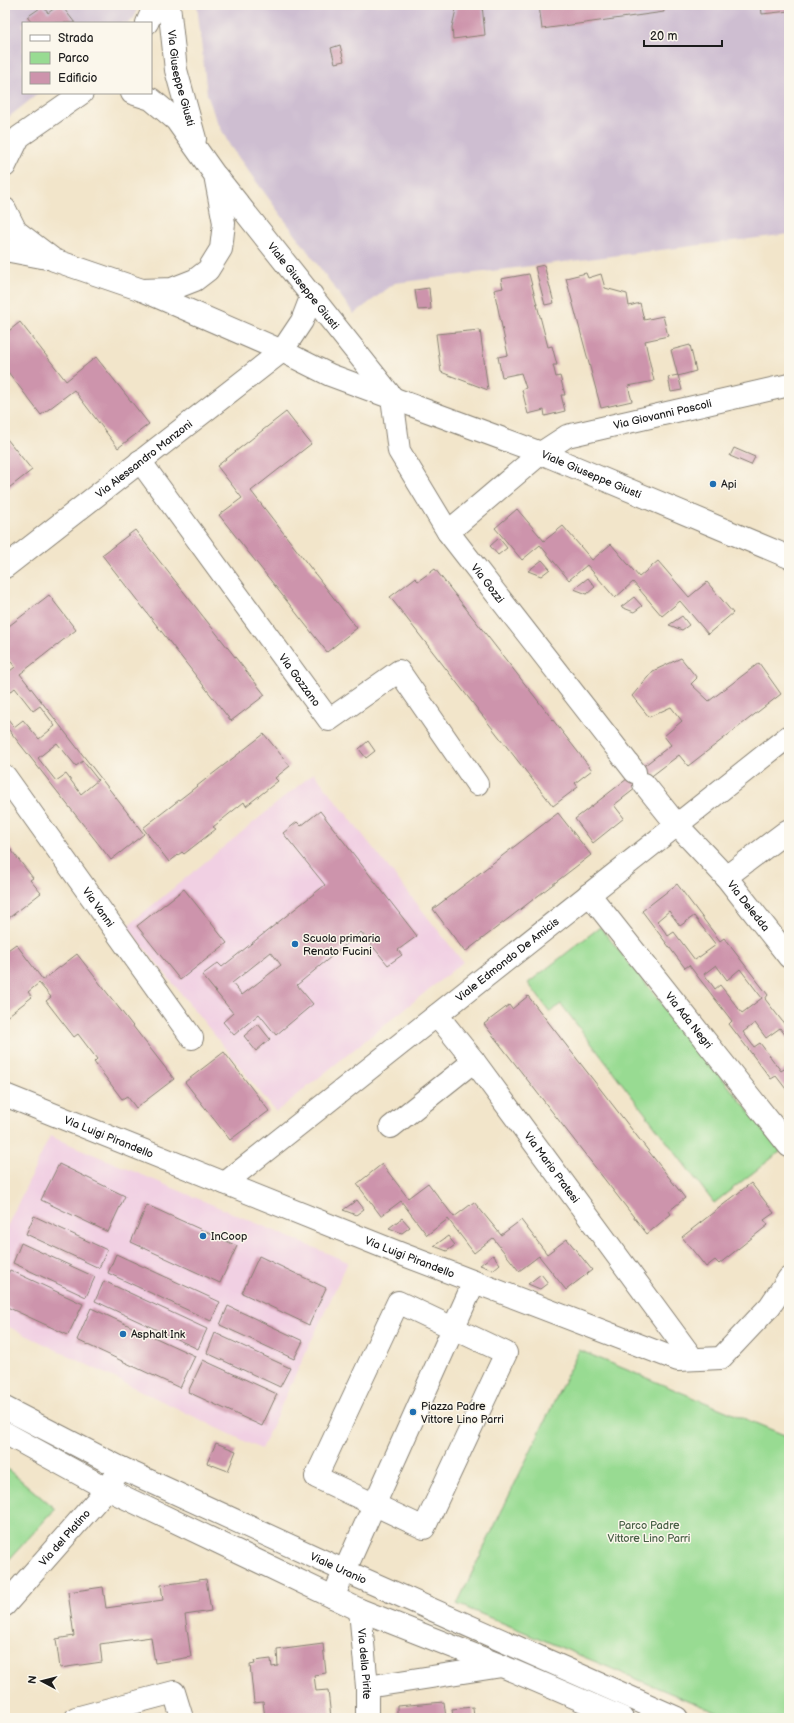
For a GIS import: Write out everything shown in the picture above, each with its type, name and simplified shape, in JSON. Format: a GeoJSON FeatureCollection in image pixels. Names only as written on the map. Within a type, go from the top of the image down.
{"type":"FeatureCollection","features":[{"type":"Feature","properties":{"kind":"street"},"geometry":{"type":"LineString","coordinates":[[147,22],[155,5]]}},
{"type":"Feature","properties":{"kind":"street","name":"Via Giuseppe Giusti"},"geometry":{"type":"LineString","coordinates":[[169,5],[176,70],[198,150]]}},
{"type":"Feature","properties":{"kind":"street"},"geometry":{"type":"LineString","coordinates":[[5,166],[12,142],[81,94]]}},
{"type":"Feature","properties":{"kind":"street","name":"Viale Giuseppe Giusti"},"geometry":{"type":"LineString","coordinates":[[135,94],[151,99],[176,120],[215,175],[392,397]]}},
{"type":"Feature","properties":{"kind":"street"},"geometry":{"type":"LineString","coordinates":[[142,290],[172,289],[196,280],[208,270],[221,249],[224,223],[215,175]]}},
{"type":"Feature","properties":{"kind":"street"},"geometry":{"type":"LineString","coordinates":[[5,209],[16,231],[54,260]]}},
{"type":"Feature","properties":{"kind":"street"},"geometry":{"type":"LineString","coordinates":[[5,250],[54,260]]}},
{"type":"Feature","properties":{"kind":"street","name":"Viale Giuseppe Giusti"},"geometry":{"type":"LineString","coordinates":[[54,260],[142,290],[282,351],[330,374],[541,453],[789,557]]}},
{"type":"Feature","properties":{"kind":"street","name":"Via Alessandro Manzoni"},"geometry":{"type":"LineString","coordinates":[[5,567],[282,351],[302,320],[312,295]]}},
{"type":"Feature","properties":{"kind":"street","name":"Via Giovanni Pascoli"},"geometry":{"type":"LineString","coordinates":[[448,532],[541,453],[567,436],[789,385]]}},
{"type":"Feature","properties":{"kind":"street","name":"Via Gozzi"},"geometry":{"type":"LineString","coordinates":[[392,397],[399,451],[448,532],[677,825],[726,877]]}},
{"type":"Feature","properties":{"kind":"street","name":"Via Gozzano"},"geometry":{"type":"LineString","coordinates":[[140,461],[329,720],[399,671],[477,784]]}},
{"type":"Feature","properties":{"kind":"street","name":"Viale Edmondo De Amicis"},"geometry":{"type":"LineString","coordinates":[[225,1183],[789,736]]}},
{"type":"Feature","properties":{"kind":"street","name":"Via Vanni"},"geometry":{"type":"LineString","coordinates":[[5,776],[192,1038]]}},
{"type":"Feature","properties":{"kind":"street","name":"Via Deledda"},"geometry":{"type":"LineString","coordinates":[[787,831],[726,877],[789,957]]}},
{"type":"Feature","properties":{"kind":"street","name":"Via Ada Negri"},"geometry":{"type":"LineString","coordinates":[[589,894],[789,1146]]}},
{"type":"Feature","properties":{"kind":"street","name":"Via Mario Pratesi"},"geometry":{"type":"LineString","coordinates":[[437,1015],[474,1061],[692,1359]]}},
{"type":"Feature","properties":{"kind":"street"},"geometry":{"type":"LineString","coordinates":[[392,1127],[474,1061]]}},
{"type":"Feature","properties":{"kind":"street","name":"Via Luigi Pirandello"},"geometry":{"type":"LineString","coordinates":[[5,1095],[474,1282],[678,1360],[721,1358],[770,1306],[789,1278]]}},
{"type":"Feature","properties":{"kind":"street"},"geometry":{"type":"LineString","coordinates":[[333,1597],[474,1282]]}},
{"type":"Feature","properties":{"kind":"street"},"geometry":{"type":"LineString","coordinates":[[398,1302],[506,1353],[424,1528],[374,1505],[316,1477],[398,1302]]}},
{"type":"Feature","properties":{"kind":"street","name":"Viale Uranio"},"geometry":{"type":"LineString","coordinates":[[5,1408],[121,1468],[345,1571],[677,1718]]}},
{"type":"Feature","properties":{"kind":"street"},"geometry":{"type":"LineString","coordinates":[[5,1433],[107,1489],[360,1610],[502,1666],[623,1718]]}},
{"type":"Feature","properties":{"kind":"street","name":"Via del Platino"},"geometry":{"type":"LineString","coordinates":[[5,1605],[107,1489],[121,1468]]}},
{"type":"Feature","properties":{"kind":"street","name":"Via della Pirite"},"geometry":{"type":"LineString","coordinates":[[360,1610],[367,1687],[367,1718]]}},
{"type":"Feature","properties":{"kind":"street"},"geometry":{"type":"LineString","coordinates":[[367,1687],[502,1666]]}},
{"type":"Feature","properties":{"kind":"street"},"geometry":{"type":"LineString","coordinates":[[76,1718],[174,1692],[182,1718]]}},
{"type":"Feature","properties":{"kind":"shaded area"},"geometry":{"type":"Polygon","coordinates":[[[5,5],[138,5],[134,18],[129,22],[22,22],[22,94],[38,94],[5,120],[5,5]]]}},
{"type":"Feature","properties":{"kind":"shaded area"},"geometry":{"type":"Polygon","coordinates":[[[197,5],[789,5],[789,234],[395,283],[354,314],[230,146],[215,117],[207,94],[197,5]]]}},
{"type":"Feature","properties":{"kind":"shaded area","name":"Scuola primaria Renato Fucini"},"geometry":{"type":"Polygon","coordinates":[[[314,773],[463,962],[276,1112],[127,926],[314,773]]]}},
{"type":"Feature","properties":{"kind":"shaded area"},"geometry":{"type":"Polygon","coordinates":[[[50,1136],[348,1262],[261,1449],[5,1325],[5,1231],[50,1136]]]}},
{"type":"Feature","properties":{"kind":"green space"},"geometry":{"type":"Polygon","coordinates":[[[600,927],[781,1151],[714,1203],[561,1004],[550,1012],[528,983],[600,927]]]}},
{"type":"Feature","properties":{"kind":"green space","name":"Parco Padre Vittore Lino Parri"},"geometry":{"type":"Polygon","coordinates":[[[579,1350],[789,1437],[789,1718],[730,1718],[457,1604],[579,1350]]]}},
{"type":"Feature","properties":{"kind":"green space"},"geometry":{"type":"Polygon","coordinates":[[[5,1467],[55,1509],[5,1564],[5,1467]]]}},
{"type":"Feature","properties":{"kind":"building"},"geometry":{"type":"Polygon","coordinates":[[[61,5],[74,22],[31,22],[27,17],[43,6],[48,13],[61,5]]]}},
{"type":"Feature","properties":{"kind":"building"},"geometry":{"type":"Polygon","coordinates":[[[457,5],[482,5],[485,35],[453,39],[452,27],[457,5]]]}},
{"type":"Feature","properties":{"kind":"building"},"geometry":{"type":"Polygon","coordinates":[[[539,5],[663,5],[664,12],[542,29],[539,5]]]}},
{"type":"Feature","properties":{"kind":"building"},"geometry":{"type":"Polygon","coordinates":[[[761,5],[789,5],[789,11],[762,14],[761,5]]]}},
{"type":"Feature","properties":{"kind":"building"},"geometry":{"type":"Polygon","coordinates":[[[340,45],[344,61],[335,63],[331,48],[340,45]]]}},
{"type":"Feature","properties":{"kind":"building"},"geometry":{"type":"Polygon","coordinates":[[[544,265],[554,303],[545,305],[535,267],[544,265]]]}},
{"type":"Feature","properties":{"kind":"building"},"geometry":{"type":"Polygon","coordinates":[[[586,273],[588,278],[601,274],[605,288],[627,294],[629,306],[640,303],[644,320],[663,316],[668,336],[645,341],[654,381],[628,386],[632,401],[601,408],[566,278],[586,273]]]}},
{"type":"Feature","properties":{"kind":"building"},"geometry":{"type":"Polygon","coordinates":[[[529,274],[548,347],[552,346],[557,365],[553,365],[556,377],[560,376],[565,395],[561,395],[565,411],[545,416],[544,410],[528,414],[522,390],[526,388],[521,373],[502,377],[498,357],[508,355],[494,290],[503,288],[501,279],[529,274]]]}},
{"type":"Feature","properties":{"kind":"building"},"geometry":{"type":"Polygon","coordinates":[[[429,288],[431,309],[418,310],[415,290],[429,288]]]}},
{"type":"Feature","properties":{"kind":"building"},"geometry":{"type":"Polygon","coordinates":[[[20,322],[66,381],[96,357],[149,424],[118,448],[74,390],[41,415],[5,368],[5,334],[20,322]]]}},
{"type":"Feature","properties":{"kind":"building"},"geometry":{"type":"Polygon","coordinates":[[[480,330],[488,390],[441,372],[436,334],[480,330]]]}},
{"type":"Feature","properties":{"kind":"building"},"geometry":{"type":"Polygon","coordinates":[[[690,345],[696,371],[678,376],[671,350],[690,345]]]}},
{"type":"Feature","properties":{"kind":"building"},"geometry":{"type":"Polygon","coordinates":[[[678,375],[682,390],[671,392],[668,377],[678,375]]]}},
{"type":"Feature","properties":{"kind":"building"},"geometry":{"type":"Polygon","coordinates":[[[286,412],[311,444],[251,491],[357,628],[327,652],[219,515],[242,498],[217,466],[286,412]]]}},
{"type":"Feature","properties":{"kind":"building"},"geometry":{"type":"Polygon","coordinates":[[[7,439],[32,470],[5,491],[5,440],[7,439]]]}},
{"type":"Feature","properties":{"kind":"building"},"geometry":{"type":"Polygon","coordinates":[[[734,448],[755,457],[751,465],[730,456],[734,448]]]}},
{"type":"Feature","properties":{"kind":"building"},"geometry":{"type":"Polygon","coordinates":[[[517,509],[544,541],[563,526],[592,560],[611,544],[639,577],[658,561],[689,597],[707,582],[733,613],[708,634],[680,601],[662,616],[633,582],[615,598],[587,565],[569,580],[540,545],[522,560],[495,528],[517,509]]]}},
{"type":"Feature","properties":{"kind":"building"},"geometry":{"type":"Polygon","coordinates":[[[135,530],[265,695],[231,721],[102,555],[135,530]]]}},
{"type":"Feature","properties":{"kind":"building"},"geometry":{"type":"Polygon","coordinates":[[[499,538],[507,548],[498,555],[490,546],[499,538]]]}},
{"type":"Feature","properties":{"kind":"building"},"geometry":{"type":"Polygon","coordinates":[[[542,560],[550,569],[541,576],[528,571],[542,560]]]}},
{"type":"Feature","properties":{"kind":"building"},"geometry":{"type":"Polygon","coordinates":[[[435,569],[592,770],[575,783],[578,787],[553,806],[390,597],[415,578],[418,581],[435,569]]]}},
{"type":"Feature","properties":{"kind":"building"},"geometry":{"type":"Polygon","coordinates":[[[588,578],[595,587],[587,594],[574,589],[588,578]]]}},
{"type":"Feature","properties":{"kind":"building"},"geometry":{"type":"Polygon","coordinates":[[[49,595],[76,630],[20,674],[144,834],[111,860],[5,725],[5,715],[14,727],[23,720],[39,739],[55,726],[40,706],[33,711],[15,688],[5,696],[5,675],[15,667],[5,654],[5,629],[49,595]],[[57,743],[38,758],[56,781],[66,774],[81,794],[98,780],[83,761],[76,766],[57,743]]]}},
{"type":"Feature","properties":{"kind":"building"},"geometry":{"type":"Polygon","coordinates":[[[634,597],[642,606],[634,612],[621,607],[634,597]]]}},
{"type":"Feature","properties":{"kind":"building"},"geometry":{"type":"Polygon","coordinates":[[[682,616],[689,625],[682,630],[669,625],[682,616]]]}},
{"type":"Feature","properties":{"kind":"building"},"geometry":{"type":"Polygon","coordinates":[[[681,658],[697,678],[691,684],[709,701],[759,663],[781,694],[688,766],[679,755],[614,805],[624,818],[593,843],[575,819],[671,745],[664,736],[682,721],[671,707],[649,717],[632,696],[653,671],[681,658]]]}},
{"type":"Feature","properties":{"kind":"building"},"geometry":{"type":"Polygon","coordinates":[[[264,734],[290,766],[275,778],[278,781],[246,806],[244,802],[213,827],[216,829],[184,854],[182,852],[169,862],[143,828],[264,734]]]}},
{"type":"Feature","properties":{"kind":"building"},"geometry":{"type":"Polygon","coordinates":[[[368,741],[375,751],[366,758],[359,749],[368,741]]]}},
{"type":"Feature","properties":{"kind":"building"},"geometry":{"type":"Polygon","coordinates":[[[320,811],[417,936],[398,950],[402,955],[388,965],[361,932],[297,985],[313,1004],[276,1035],[259,1014],[234,1035],[223,1022],[233,1013],[202,975],[218,963],[222,967],[325,885],[283,833],[297,822],[301,826],[320,811]],[[271,952],[232,983],[242,995],[281,965],[271,952]]]}},
{"type":"Feature","properties":{"kind":"building"},"geometry":{"type":"Polygon","coordinates":[[[558,813],[591,855],[465,952],[433,909],[558,813]]]}},
{"type":"Feature","properties":{"kind":"building"},"geometry":{"type":"Polygon","coordinates":[[[5,842],[33,878],[30,880],[41,893],[5,921],[5,842]]]}},
{"type":"Feature","properties":{"kind":"building"},"geometry":{"type":"Polygon","coordinates":[[[677,884],[720,941],[724,938],[768,995],[765,999],[789,1030],[789,1040],[780,1028],[766,1038],[755,1023],[743,1032],[754,1047],[760,1043],[781,1071],[789,1066],[789,1093],[776,1076],[771,1079],[729,1024],[732,1021],[689,965],[685,968],[642,911],[677,884]],[[669,911],[657,921],[668,936],[674,932],[695,960],[716,945],[694,916],[680,926],[669,911]],[[716,965],[704,974],[715,989],[720,985],[742,1013],[762,998],[740,969],[727,980],[716,965]]]}},
{"type":"Feature","properties":{"kind":"building"},"geometry":{"type":"Polygon","coordinates":[[[184,889],[227,943],[180,980],[137,926],[184,889]]]}},
{"type":"Feature","properties":{"kind":"building"},"geometry":{"type":"Polygon","coordinates":[[[16,944],[43,980],[77,954],[174,1079],[136,1108],[127,1096],[122,1099],[94,1062],[97,1059],[78,1034],[74,1037],[46,1001],[51,997],[39,983],[28,992],[32,997],[5,1018],[5,952],[16,944]]]}},
{"type":"Feature","properties":{"kind":"building"},"geometry":{"type":"Polygon","coordinates":[[[528,996],[685,1198],[669,1211],[671,1214],[647,1234],[484,1024],[509,1005],[512,1009],[528,996]]]}},
{"type":"Feature","properties":{"kind":"building"},"geometry":{"type":"Polygon","coordinates":[[[258,1024],[270,1039],[256,1051],[244,1036],[258,1024]]]}},
{"type":"Feature","properties":{"kind":"building"},"geometry":{"type":"Polygon","coordinates":[[[224,1052],[269,1111],[230,1140],[185,1082],[224,1052]]]}},
{"type":"Feature","properties":{"kind":"building"},"geometry":{"type":"Polygon","coordinates":[[[59,1164],[125,1196],[108,1232],[41,1200],[59,1164]]]}},
{"type":"Feature","properties":{"kind":"building"},"geometry":{"type":"Polygon","coordinates":[[[382,1164],[408,1198],[428,1183],[454,1217],[474,1202],[501,1235],[521,1220],[547,1254],[567,1239],[592,1270],[566,1290],[539,1256],[519,1271],[493,1238],[474,1253],[448,1219],[427,1235],[401,1201],[381,1216],[357,1184],[382,1164]]]}},
{"type":"Feature","properties":{"kind":"building"},"geometry":{"type":"Polygon","coordinates":[[[751,1183],[774,1213],[764,1220],[768,1225],[719,1264],[715,1260],[706,1267],[682,1237],[751,1183]]]}},
{"type":"Feature","properties":{"kind":"building"},"geometry":{"type":"Polygon","coordinates":[[[357,1200],[364,1209],[356,1215],[343,1210],[357,1200]]]}},
{"type":"Feature","properties":{"kind":"building"},"geometry":{"type":"Polygon","coordinates":[[[147,1205],[237,1246],[220,1283],[131,1242],[147,1205]]]}},
{"type":"Feature","properties":{"kind":"building"},"geometry":{"type":"Polygon","coordinates":[[[34,1216],[107,1250],[99,1268],[26,1234],[34,1216]]]}},
{"type":"Feature","properties":{"kind":"building"},"geometry":{"type":"Polygon","coordinates":[[[402,1218],[410,1227],[402,1233],[389,1228],[402,1218]]]}},
{"type":"Feature","properties":{"kind":"building"},"geometry":{"type":"Polygon","coordinates":[[[448,1236],[455,1245],[447,1251],[434,1246],[448,1236]]]}},
{"type":"Feature","properties":{"kind":"building"},"geometry":{"type":"Polygon","coordinates":[[[21,1243],[95,1277],[86,1297],[13,1263],[21,1243]]]}},
{"type":"Feature","properties":{"kind":"building"},"geometry":{"type":"Polygon","coordinates":[[[116,1254],[220,1302],[211,1321],[108,1273],[116,1254]]]}},
{"type":"Feature","properties":{"kind":"building"},"geometry":{"type":"Polygon","coordinates":[[[493,1255],[500,1264],[493,1270],[480,1265],[493,1255]]]}},
{"type":"Feature","properties":{"kind":"building"},"geometry":{"type":"Polygon","coordinates":[[[259,1256],[326,1288],[309,1325],[242,1293],[259,1256]]]}},
{"type":"Feature","properties":{"kind":"building"},"geometry":{"type":"Polygon","coordinates":[[[10,1270],[83,1304],[68,1335],[5,1306],[5,1279],[10,1270]]]}},
{"type":"Feature","properties":{"kind":"building"},"geometry":{"type":"Polygon","coordinates":[[[541,1274],[548,1283],[540,1289],[528,1284],[541,1274]]]}},
{"type":"Feature","properties":{"kind":"building"},"geometry":{"type":"Polygon","coordinates":[[[104,1281],[207,1329],[198,1349],[95,1301],[104,1281]]]}},
{"type":"Feature","properties":{"kind":"building"},"geometry":{"type":"Polygon","coordinates":[[[228,1306],[303,1341],[294,1359],[220,1325],[228,1306]]]}},
{"type":"Feature","properties":{"kind":"building"},"geometry":{"type":"Polygon","coordinates":[[[91,1308],[195,1356],[180,1388],[77,1340],[91,1308]]]}},
{"type":"Feature","properties":{"kind":"building"},"geometry":{"type":"Polygon","coordinates":[[[215,1333],[290,1368],[280,1387],[207,1353],[215,1333]]]}},
{"type":"Feature","properties":{"kind":"building"},"geometry":{"type":"Polygon","coordinates":[[[203,1360],[277,1394],[262,1426],[188,1392],[203,1360]]]}},
{"type":"Feature","properties":{"kind":"building"},"geometry":{"type":"Polygon","coordinates":[[[216,1443],[236,1451],[228,1471],[207,1463],[216,1443]]]}},
{"type":"Feature","properties":{"kind":"building"},"geometry":{"type":"Polygon","coordinates":[[[206,1579],[211,1611],[185,1615],[191,1657],[155,1663],[151,1637],[100,1644],[102,1662],[60,1668],[56,1639],[74,1636],[68,1592],[103,1587],[106,1608],[163,1600],[161,1585],[206,1579]]]}},
{"type":"Feature","properties":{"kind":"building"},"geometry":{"type":"Polygon","coordinates":[[[323,1644],[326,1673],[314,1675],[316,1691],[328,1690],[331,1718],[265,1718],[263,1702],[254,1703],[250,1665],[255,1664],[254,1661],[271,1659],[272,1667],[278,1666],[277,1650],[323,1644]]]}},
{"type":"Feature","properties":{"kind":"building"},"geometry":{"type":"Polygon","coordinates":[[[444,1702],[446,1718],[397,1718],[397,1706],[444,1702]]]}},
{"type":"Feature","properties":{"kind":"building"},"geometry":{"type":"Polygon","coordinates":[[[473,1707],[474,1718],[450,1718],[453,1717],[452,1709],[473,1707]]]}},
{"type":"Feature","properties":{"kind":"place","name":"Api"},"geometry":{"type":"Point","coordinates":[713,484]}},
{"type":"Feature","properties":{"kind":"place","name":"Scuola primaria Renato Fucini"},"geometry":{"type":"Point","coordinates":[295,944]}},
{"type":"Feature","properties":{"kind":"place","name":"InCoop"},"geometry":{"type":"Point","coordinates":[203,1236]}},
{"type":"Feature","properties":{"kind":"place","name":"Asphalt Ink"},"geometry":{"type":"Point","coordinates":[123,1334]}},
{"type":"Feature","properties":{"kind":"place","name":"Piazza Padre Vittore Lino Parri"},"geometry":{"type":"Point","coordinates":[413,1412]}}]}
